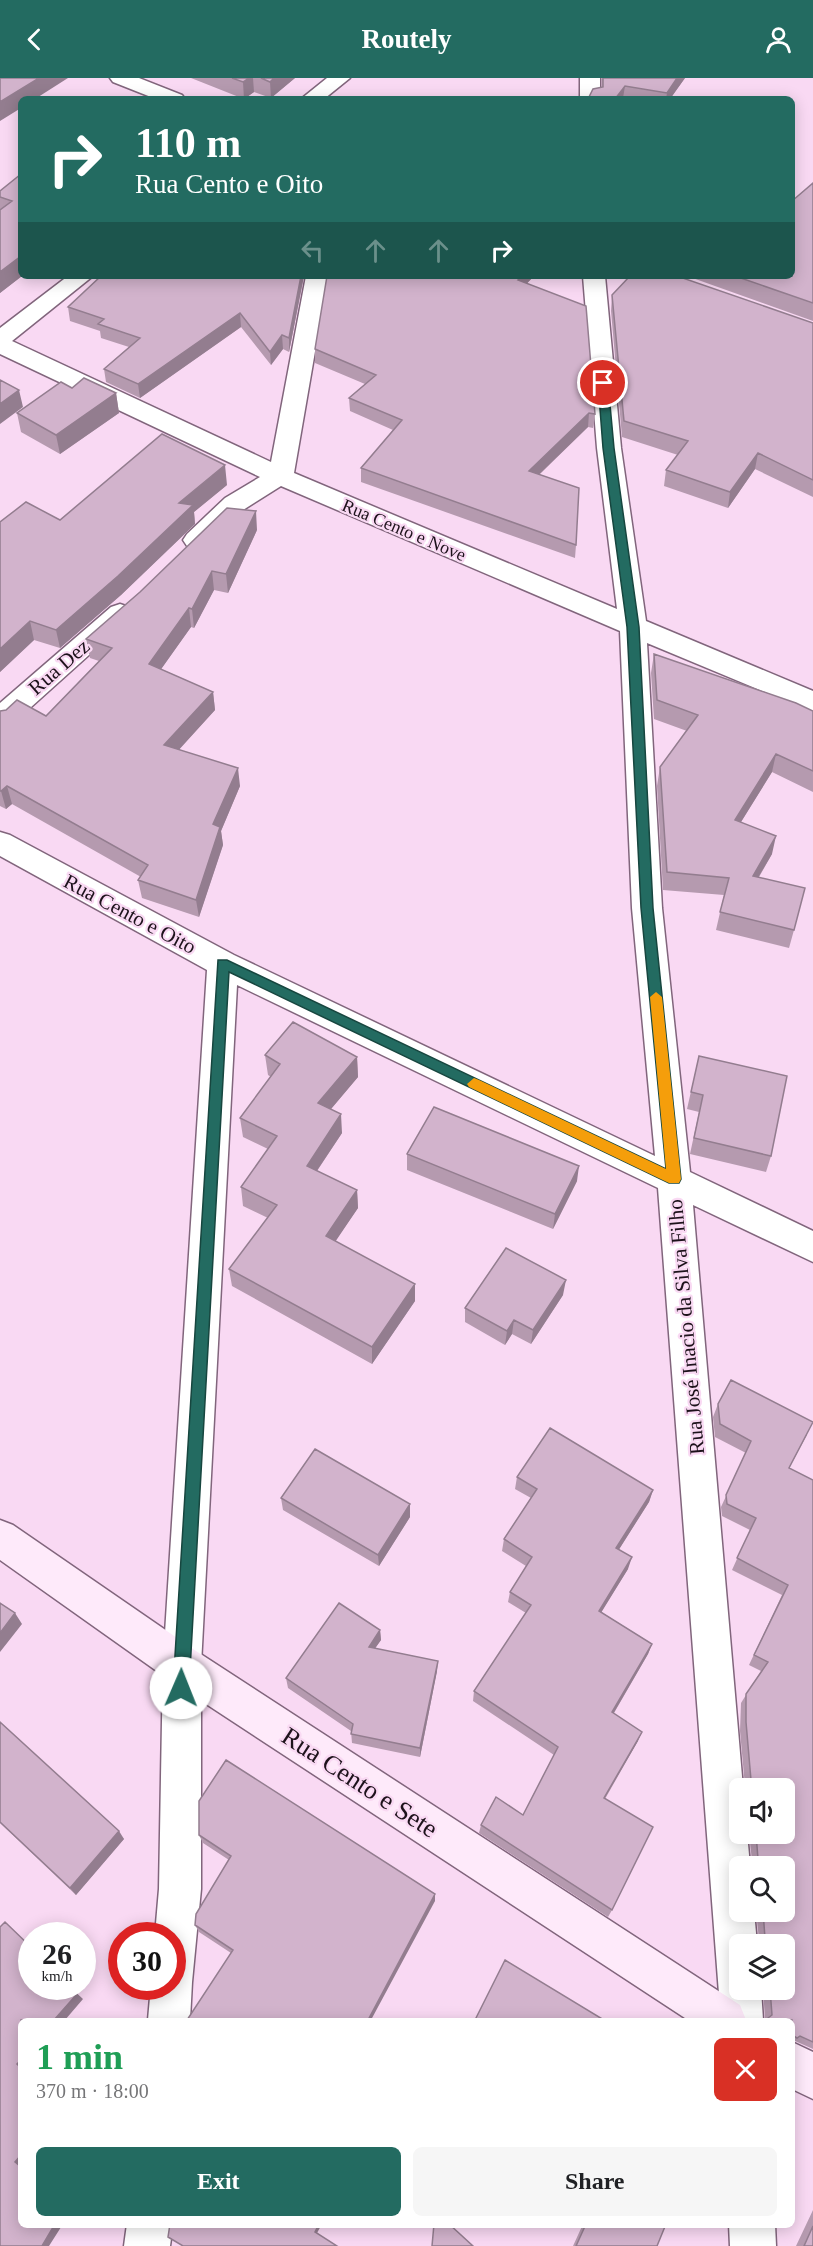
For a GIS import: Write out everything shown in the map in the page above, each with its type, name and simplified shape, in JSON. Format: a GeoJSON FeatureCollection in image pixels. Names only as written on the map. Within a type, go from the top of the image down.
{"type":"FeatureCollection","features":[{"type":"Feature","properties":{"kind":"street"},"geometry":{"type":"LineString","coordinates":[[120,78],[167,96]]}},
{"type":"Feature","properties":{"kind":"street"},"geometry":{"type":"LineString","coordinates":[[315,96],[340,78]]}},
{"type":"Feature","properties":{"kind":"street"},"geometry":{"type":"LineString","coordinates":[[590,78],[590,96]]}},
{"type":"Feature","properties":{"kind":"street"},"geometry":{"type":"LineString","coordinates":[[0,339],[78,279]]}},
{"type":"Feature","properties":{"kind":"street"},"geometry":{"type":"LineString","coordinates":[[182,554],[234,504],[280,475],[316,279]]}},
{"type":"Feature","properties":{"kind":"street","name":"Rua José Inacio da Silva Filho"},"geometry":{"type":"LineString","coordinates":[[594,279],[609,448],[633,627],[647,908],[674,1179],[742,2018]]}},
{"type":"Feature","properties":{"kind":"street","name":"Rua Cento e Nove"},"geometry":{"type":"LineString","coordinates":[[0,345],[327,498],[813,702]]}},
{"type":"Feature","properties":{"kind":"street","name":"Rua Dez"},"geometry":{"type":"LineString","coordinates":[[0,719],[140,595]]}},
{"type":"Feature","properties":{"kind":"street","name":"Rua Cento e Oito"},"geometry":{"type":"LineString","coordinates":[[0,843],[223,964],[813,1247]]}},
{"type":"Feature","properties":{"kind":"street"},"geometry":{"type":"LineString","coordinates":[[177,1922],[180,1888],[182,1665],[223,964]]}},
{"type":"Feature","properties":{"kind":"street","name":"Rua Cento e Sete"},"geometry":{"type":"LineString","coordinates":[[0,1538],[182,1665],[722,2018]]}},
{"type":"Feature","properties":{"kind":"street"},"geometry":{"type":"LineString","coordinates":[[169,2018],[171,2000]]}},
{"type":"Feature","properties":{"kind":"street"},"geometry":{"type":"LineString","coordinates":[[795,2066],[813,2077]]}},
{"type":"Feature","properties":{"kind":"street"},"geometry":{"type":"LineString","coordinates":[[147,2246],[149,2228]]}},
{"type":"Feature","properties":{"kind":"street"},"geometry":{"type":"LineString","coordinates":[[752,2228],[753,2246]]}},
{"type":"Feature","properties":{"kind":"building"},"geometry":{"type":"Polygon","coordinates":[[[0,78],[39,78],[0,102],[0,78]]]}},
{"type":"Feature","properties":{"kind":"building"},"geometry":{"type":"Polygon","coordinates":[[[232,78],[249,78],[243,82],[232,78]]]}},
{"type":"Feature","properties":{"kind":"building"},"geometry":{"type":"Polygon","coordinates":[[[261,78],[274,78],[270,82],[261,78]]]}},
{"type":"Feature","properties":{"kind":"building"},"geometry":{"type":"Polygon","coordinates":[[[603,78],[677,78],[667,93],[625,86],[617,96],[590,96],[593,89],[603,87],[603,78]]]}},
{"type":"Feature","properties":{"kind":"building"},"geometry":{"type":"Polygon","coordinates":[[[18,176],[18,258],[0,272],[0,210],[12,201],[0,197],[0,191],[18,176]]]}},
{"type":"Feature","properties":{"kind":"building"},"geometry":{"type":"Polygon","coordinates":[[[813,183],[813,303],[744,279],[795,279],[795,198],[813,183]]]}},
{"type":"Feature","properties":{"kind":"building"},"geometry":{"type":"Polygon","coordinates":[[[98,279],[300,279],[289,338],[282,335],[270,352],[240,313],[138,384],[104,369],[140,338],[98,324],[104,319],[68,307],[98,279]]]}},
{"type":"Feature","properties":{"kind":"building"},"geometry":{"type":"Polygon","coordinates":[[[327,279],[519,279],[586,306],[595,414],[589,413],[529,471],[579,488],[576,545],[361,468],[402,420],[349,398],[376,375],[315,349],[327,279]]]}},
{"type":"Feature","properties":{"kind":"building"},"geometry":{"type":"Polygon","coordinates":[[[627,279],[686,279],[813,323],[813,480],[758,453],[730,492],[666,470],[688,441],[624,421],[612,295],[627,279]]]}},
{"type":"Feature","properties":{"kind":"building"},"geometry":{"type":"Polygon","coordinates":[[[84,378],[116,393],[56,435],[17,413],[61,382],[72,388],[84,378]]]}},
{"type":"Feature","properties":{"kind":"building"},"geometry":{"type":"Polygon","coordinates":[[[0,380],[19,390],[0,404],[0,380]]]}},
{"type":"Feature","properties":{"kind":"building"},"geometry":{"type":"Polygon","coordinates":[[[162,434],[225,465],[179,503],[193,505],[118,576],[56,630],[30,621],[0,649],[0,522],[26,502],[60,520],[162,434]]]}},
{"type":"Feature","properties":{"kind":"building"},"geometry":{"type":"Polygon","coordinates":[[[227,508],[256,511],[226,574],[212,571],[192,609],[189,608],[149,664],[213,692],[164,745],[238,768],[213,824],[220,827],[196,900],[138,880],[148,865],[7,786],[0,791],[0,711],[6,710],[17,700],[46,716],[112,648],[86,639],[140,592],[227,508]]]}},
{"type":"Feature","properties":{"kind":"building"},"geometry":{"type":"Polygon","coordinates":[[[654,654],[813,711],[813,771],[776,754],[735,820],[776,836],[753,876],[805,888],[794,930],[720,912],[729,878],[667,872],[660,767],[698,715],[657,700],[654,654]]]}},
{"type":"Feature","properties":{"kind":"building"},"geometry":{"type":"Polygon","coordinates":[[[293,1022],[357,1057],[318,1103],[341,1114],[307,1166],[357,1190],[326,1236],[415,1284],[372,1347],[229,1269],[277,1205],[241,1187],[277,1136],[240,1118],[280,1064],[265,1055],[293,1022]]]}},
{"type":"Feature","properties":{"kind":"building"},"geometry":{"type":"Polygon","coordinates":[[[699,1056],[787,1076],[771,1156],[694,1138],[703,1095],[691,1092],[699,1056]]]}},
{"type":"Feature","properties":{"kind":"building"},"geometry":{"type":"Polygon","coordinates":[[[434,1107],[579,1166],[555,1214],[407,1154],[434,1107]]]}},
{"type":"Feature","properties":{"kind":"building"},"geometry":{"type":"Polygon","coordinates":[[[506,1248],[566,1280],[533,1330],[514,1320],[507,1331],[465,1308],[506,1248]]]}},
{"type":"Feature","properties":{"kind":"building"},"geometry":{"type":"Polygon","coordinates":[[[731,1380],[813,1422],[789,1468],[813,1480],[813,2042],[800,2036],[795,2037],[795,2018],[768,2018],[772,2015],[771,2000],[795,2000],[795,1934],[765,1934],[764,1922],[795,1922],[795,1856],[758,1856],[757,1844],[795,1844],[795,1778],[751,1778],[746,1722],[746,1694],[768,1662],[754,1655],[788,1585],[737,1558],[756,1518],[727,1504],[726,1495],[751,1441],[720,1424],[718,1404],[731,1380]]]}},
{"type":"Feature","properties":{"kind":"building"},"geometry":{"type":"Polygon","coordinates":[[[550,1428],[653,1490],[616,1548],[632,1557],[599,1611],[652,1644],[612,1712],[642,1732],[604,1798],[653,1827],[612,1910],[481,1825],[496,1797],[523,1815],[558,1747],[474,1691],[531,1605],[510,1592],[532,1557],[504,1539],[537,1489],[517,1477],[550,1428]]]}},
{"type":"Feature","properties":{"kind":"building"},"geometry":{"type":"Polygon","coordinates":[[[315,1449],[410,1504],[378,1555],[281,1498],[315,1449]]]}},
{"type":"Feature","properties":{"kind":"building"},"geometry":{"type":"Polygon","coordinates":[[[0,1603],[15,1613],[0,1633],[0,1603]]]}},
{"type":"Feature","properties":{"kind":"building"},"geometry":{"type":"Polygon","coordinates":[[[339,1603],[380,1630],[369,1647],[438,1661],[420,1748],[351,1734],[353,1724],[286,1678],[339,1603]]]}},
{"type":"Feature","properties":{"kind":"building"},"geometry":{"type":"Polygon","coordinates":[[[0,1722],[119,1831],[70,1888],[0,1822],[0,1722]]]}},
{"type":"Feature","properties":{"kind":"building"},"geometry":{"type":"Polygon","coordinates":[[[226,1760],[435,1894],[369,2018],[188,2018],[233,1950],[195,1925],[196,1914],[231,1856],[199,1835],[199,1801],[226,1760]]]}},
{"type":"Feature","properties":{"kind":"building"},"geometry":{"type":"Polygon","coordinates":[[[5,1922],[18,1935],[18,2000],[72,2000],[56,2018],[18,2018],[18,2158],[15,2162],[18,2164],[18,2228],[53,2228],[42,2246],[0,2246],[0,1927],[5,1922]]]}},
{"type":"Feature","properties":{"kind":"building"},"geometry":{"type":"Polygon","coordinates":[[[505,1960],[601,2018],[476,2018],[505,1960]]]}},
{"type":"Feature","properties":{"kind":"building"},"geometry":{"type":"Polygon","coordinates":[[[813,2226],[813,2246],[804,2246],[813,2226]]]}},
{"type":"Feature","properties":{"kind":"building"},"geometry":{"type":"Polygon","coordinates":[[[169,2228],[317,2228],[315,2232],[337,2246],[183,2246],[168,2237],[169,2228]]]}},
{"type":"Feature","properties":{"kind":"building"},"geometry":{"type":"Polygon","coordinates":[[[434,2228],[453,2228],[473,2246],[432,2246],[434,2228]]]}},
{"type":"Feature","properties":{"kind":"building"},"geometry":{"type":"Polygon","coordinates":[[[584,2228],[664,2228],[657,2246],[576,2246],[584,2228]]]}},
{"type":"Feature","properties":{"kind":"slow traffic"},"geometry":{"type":"LineString","coordinates":[[474,1084],[674,1179],[656,997]]}},
{"type":"Feature","properties":{"kind":"route"},"geometry":{"type":"LineString","coordinates":[[181,1688],[223,964],[674,1179],[647,908],[633,627],[609,448],[603,383]]}}]}
